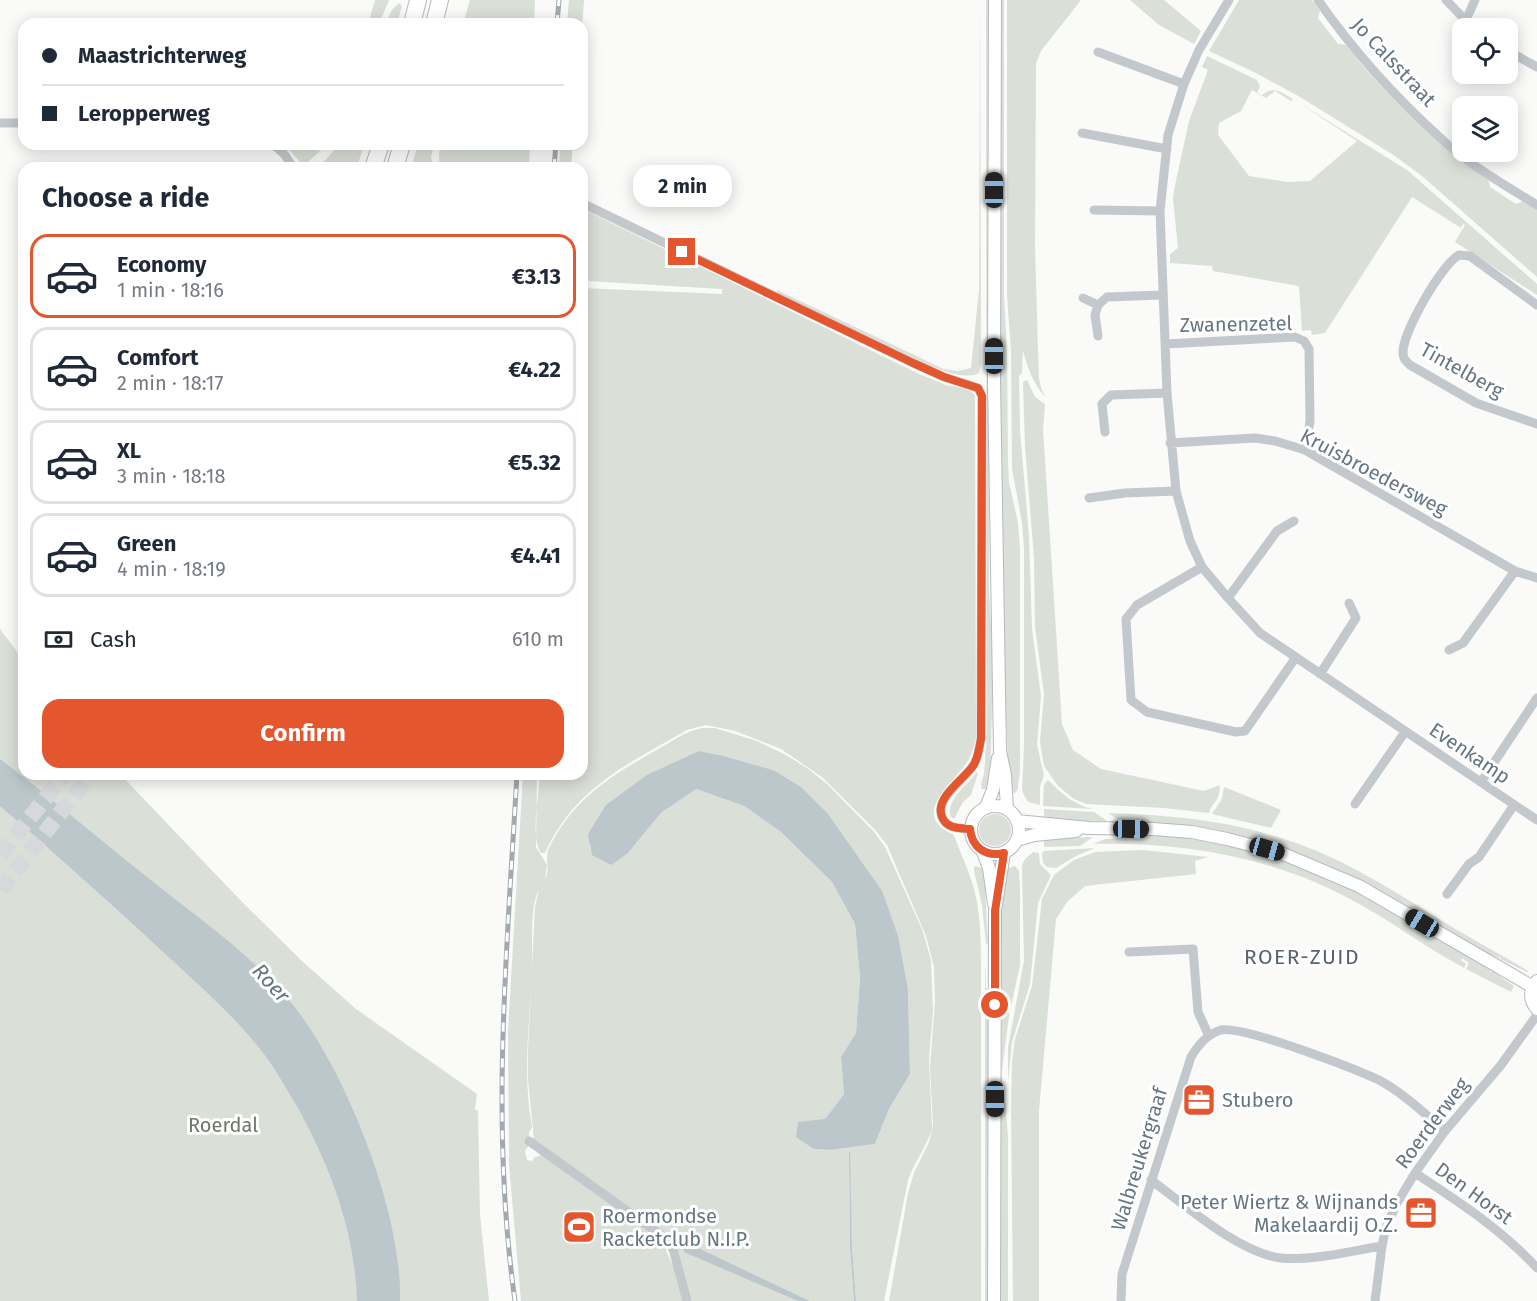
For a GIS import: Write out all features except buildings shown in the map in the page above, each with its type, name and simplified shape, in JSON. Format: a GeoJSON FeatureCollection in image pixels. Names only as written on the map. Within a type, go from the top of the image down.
{"type":"FeatureCollection","features":[{"type":"Feature","properties":{"kind":"highway"},"geometry":{"type":"LineString","coordinates":[[414,18],[418,0]]}},
{"type":"Feature","properties":{"kind":"highway"},"geometry":{"type":"LineString","coordinates":[[436,18],[440,0]]}},
{"type":"Feature","properties":{"kind":"main road"},"geometry":{"type":"LineString","coordinates":[[995,0],[994,380],[1000,751],[1005,775],[1007,809]]}},
{"type":"Feature","properties":{"kind":"main road"},"geometry":{"type":"LineString","coordinates":[[995,911],[989,868],[983,852],[974,843],[970,829],[974,818],[986,807],[993,790],[1000,751]]}},
{"type":"Feature","properties":{"kind":"main road"},"geometry":{"type":"LineString","coordinates":[[983,852],[993,855],[1004,853],[1017,840],[1019,829],[1017,820],[1007,809],[996,806],[986,807]]}},
{"type":"Feature","properties":{"kind":"main road"},"geometry":{"type":"LineString","coordinates":[[1017,820],[1089,828],[1191,832],[1227,838],[1281,853],[1359,886],[1535,984],[1530,996],[1537,1009]]}},
{"type":"Feature","properties":{"kind":"main road"},"geometry":{"type":"LineString","coordinates":[[1017,840],[1034,835],[1089,828]]}},
{"type":"Feature","properties":{"kind":"main road"},"geometry":{"type":"LineString","coordinates":[[994,1301],[995,911],[1004,853]]}},
{"type":"Feature","properties":{"kind":"street","name":"Evenkamp"},"geometry":{"type":"LineString","coordinates":[[1228,0],[1199,50],[1184,84],[1168,135],[1160,211],[1170,443],[1176,491],[1190,541],[1202,567],[1260,633],[1537,820]]}},
{"type":"Feature","properties":{"kind":"street","name":"Jo Calsstraat"},"geometry":{"type":"LineString","coordinates":[[1318,0],[1337,28],[1396,95],[1448,144],[1501,183],[1537,205]]}},
{"type":"Feature","properties":{"kind":"street"},"geometry":{"type":"LineString","coordinates":[[1446,0],[1462,18]]}},
{"type":"Feature","properties":{"kind":"street"},"geometry":{"type":"LineString","coordinates":[[1467,18],[1475,0]]}},
{"type":"Feature","properties":{"kind":"street"},"geometry":{"type":"LineString","coordinates":[[1098,52],[1184,84]]}},
{"type":"Feature","properties":{"kind":"street"},"geometry":{"type":"LineString","coordinates":[[1518,57],[1537,67]]}},
{"type":"Feature","properties":{"kind":"street"},"geometry":{"type":"LineString","coordinates":[[0,123],[18,123]]}},
{"type":"Feature","properties":{"kind":"street"},"geometry":{"type":"LineString","coordinates":[[1082,133],[1167,148]]}},
{"type":"Feature","properties":{"kind":"street"},"geometry":{"type":"LineString","coordinates":[[280,150],[289,162]]}},
{"type":"Feature","properties":{"kind":"street"},"geometry":{"type":"LineString","coordinates":[[588,206],[913,363],[944,377],[978,388],[982,396],[981,739],[975,764],[948,794],[940,812],[948,825],[970,829]]}},
{"type":"Feature","properties":{"kind":"street"},"geometry":{"type":"LineString","coordinates":[[1094,210],[1160,211]]}},
{"type":"Feature","properties":{"kind":"street","name":"Tintelberg"},"geometry":{"type":"LineString","coordinates":[[1537,305],[1470,256],[1459,255],[1450,262],[1417,312],[1403,352],[1404,359],[1410,365],[1466,398],[1485,407],[1537,424]]}},
{"type":"Feature","properties":{"kind":"street"},"geometry":{"type":"LineString","coordinates":[[1098,336],[1095,315],[1098,305],[1107,297],[1162,295]]}},
{"type":"Feature","properties":{"kind":"street"},"geometry":{"type":"LineString","coordinates":[[1083,298],[1098,305]]}},
{"type":"Feature","properties":{"kind":"street","name":"Zwanenzetel"},"geometry":{"type":"LineString","coordinates":[[1166,344],[1295,337],[1304,341],[1309,349],[1310,421],[1305,450]]}},
{"type":"Feature","properties":{"kind":"street"},"geometry":{"type":"LineString","coordinates":[[1105,432],[1102,404],[1111,395],[1167,393]]}},
{"type":"Feature","properties":{"kind":"street","name":"Kruisbroedersweg"},"geometry":{"type":"LineString","coordinates":[[1170,443],[1255,438],[1305,450],[1515,571],[1537,578]]}},
{"type":"Feature","properties":{"kind":"street"},"geometry":{"type":"LineString","coordinates":[[1089,498],[1125,493],[1176,491]]}},
{"type":"Feature","properties":{"kind":"street"},"geometry":{"type":"LineString","coordinates":[[1228,598],[1277,531],[1294,521]]}},
{"type":"Feature","properties":{"kind":"street"},"geometry":{"type":"LineString","coordinates":[[1202,567],[1137,605],[1126,619],[1131,700],[1147,712],[1236,732],[1245,731],[1296,657]]}},
{"type":"Feature","properties":{"kind":"street"},"geometry":{"type":"LineString","coordinates":[[1449,650],[1463,643],[1515,571]]}},
{"type":"Feature","properties":{"kind":"street"},"geometry":{"type":"LineString","coordinates":[[1320,674],[1356,618],[1348,603]]}},
{"type":"Feature","properties":{"kind":"street"},"geometry":{"type":"LineString","coordinates":[[1480,782],[1537,698]]}},
{"type":"Feature","properties":{"kind":"street","name":"Evenkamp"},"geometry":{"type":"LineString","coordinates":[[1355,804],[1406,732]]}},
{"type":"Feature","properties":{"kind":"street","name":"Evenkamp"},"geometry":{"type":"LineString","coordinates":[[1447,894],[1469,864],[1479,857],[1514,805]]}},
{"type":"Feature","properties":{"kind":"street"},"geometry":{"type":"LineString","coordinates":[[1129,952],[1193,949],[1198,1012],[1209,1036],[1222,1030],[1239,1030],[1336,1063],[1380,1081],[1408,1100],[1445,1131]]}},
{"type":"Feature","properties":{"kind":"street","name":"Roerderweg"},"geometry":{"type":"LineString","coordinates":[[1375,1301],[1386,1227],[1415,1173],[1445,1131],[1501,1065],[1537,1015]]}},
{"type":"Feature","properties":{"kind":"street","name":"Walbreukergraaf"},"geometry":{"type":"LineString","coordinates":[[1121,1301],[1122,1274],[1191,1057],[1199,1044],[1209,1036]]}},
{"type":"Feature","properties":{"kind":"street"},"geometry":{"type":"LineString","coordinates":[[529,1141],[665,1238],[673,1249],[687,1301]]}},
{"type":"Feature","properties":{"kind":"street","name":"Den Horst"},"geometry":{"type":"LineString","coordinates":[[1415,1173],[1470,1208],[1520,1250],[1537,1268]]}},
{"type":"Feature","properties":{"kind":"street"},"geometry":{"type":"LineString","coordinates":[[1151,1180],[1225,1235],[1266,1255],[1281,1258],[1305,1258],[1382,1246]]}},
{"type":"Feature","properties":{"kind":"green space"},"geometry":{"type":"Polygon","coordinates":[[[375,0],[389,0],[382,18],[370,18],[375,0]]]}},
{"type":"Feature","properties":{"kind":"green space"},"geometry":{"type":"Polygon","coordinates":[[[470,0],[535,0],[534,18],[465,18],[470,0]]]}},
{"type":"Feature","properties":{"kind":"green space"},"geometry":{"type":"Polygon","coordinates":[[[569,0],[584,0],[583,18],[568,18],[569,0]]]}},
{"type":"Feature","properties":{"kind":"green space"},"geometry":{"type":"Polygon","coordinates":[[[980,0],[981,364],[979,373],[967,376],[928,365],[778,294],[777,290],[944,369],[958,371],[971,368],[979,290],[980,0]]]}},
{"type":"Feature","properties":{"kind":"green space"},"geometry":{"type":"Polygon","coordinates":[[[986,0],[988,0],[989,590],[993,661],[990,789],[982,789],[987,734],[986,0]]]}},
{"type":"Feature","properties":{"kind":"green space"},"geometry":{"type":"Polygon","coordinates":[[[1001,0],[1004,0],[1004,295],[1008,463],[1020,549],[1020,770],[1016,793],[1009,791],[1001,583],[1001,0]]]}},
{"type":"Feature","properties":{"kind":"green space"},"geometry":{"type":"Polygon","coordinates":[[[1007,0],[1081,0],[1041,51],[1036,63],[1035,246],[1038,351],[1039,379],[1046,397],[1038,388],[1023,350],[1022,373],[1019,376],[1020,431],[1029,536],[1032,629],[1041,696],[1037,745],[1044,775],[1040,787],[1040,805],[1028,802],[1022,791],[1024,549],[1022,522],[1012,469],[1011,351],[1007,295],[1007,0]]]}},
{"type":"Feature","properties":{"kind":"green space"},"geometry":{"type":"Polygon","coordinates":[[[1130,0],[1164,0],[1201,31],[1194,44],[1159,25],[1130,0]]]}},
{"type":"Feature","properties":{"kind":"green space"},"geometry":{"type":"Polygon","coordinates":[[[1239,0],[1312,0],[1320,11],[1318,18],[1338,44],[1346,45],[1395,101],[1452,152],[1452,162],[1465,162],[1489,181],[1490,187],[1516,204],[1523,201],[1537,209],[1537,277],[1422,176],[1392,154],[1300,97],[1209,51],[1239,0]]]}},
{"type":"Feature","properties":{"kind":"green space"},"geometry":{"type":"Polygon","coordinates":[[[399,3],[402,6],[399,18],[388,18],[399,3]]]}},
{"type":"Feature","properties":{"kind":"green space"},"geometry":{"type":"Polygon","coordinates":[[[1207,56],[1257,80],[1260,86],[1257,93],[1252,90],[1241,111],[1219,123],[1218,135],[1249,176],[1287,182],[1310,181],[1357,141],[1296,101],[1407,170],[1537,284],[1537,295],[1455,242],[1465,225],[1463,224],[1461,228],[1412,197],[1325,333],[1312,335],[1311,330],[1302,331],[1299,286],[1213,271],[1212,266],[1170,263],[1170,254],[1178,248],[1174,190],[1189,121],[1208,70],[1202,67],[1207,56]]]}},
{"type":"Feature","properties":{"kind":"green space"},"geometry":{"type":"Polygon","coordinates":[[[1273,90],[1293,99],[1291,101],[1275,91],[1266,98],[1262,96],[1273,90]]]}},
{"type":"Feature","properties":{"kind":"green space"},"geometry":{"type":"Polygon","coordinates":[[[289,150],[321,150],[308,162],[300,162],[289,150]]]}},
{"type":"Feature","properties":{"kind":"green space"},"geometry":{"type":"Polygon","coordinates":[[[334,150],[362,150],[359,162],[324,162],[334,150]]]}},
{"type":"Feature","properties":{"kind":"green space"},"geometry":{"type":"Polygon","coordinates":[[[416,150],[433,150],[432,162],[413,162],[416,150]]]}},
{"type":"Feature","properties":{"kind":"green space"},"geometry":{"type":"Polygon","coordinates":[[[440,150],[530,150],[529,162],[439,162],[440,150]]]}},
{"type":"Feature","properties":{"kind":"green space"},"geometry":{"type":"Polygon","coordinates":[[[560,150],[572,150],[572,162],[559,162],[560,150]]]}},
{"type":"Feature","properties":{"kind":"green space"},"geometry":{"type":"Polygon","coordinates":[[[588,211],[919,374],[946,385],[969,390],[975,395],[976,738],[968,761],[945,789],[934,809],[935,818],[941,827],[954,835],[972,882],[981,939],[981,1301],[889,1301],[908,1193],[914,1173],[929,1142],[933,1125],[930,1068],[935,1001],[934,967],[926,936],[887,845],[876,831],[822,777],[781,749],[735,731],[706,725],[687,730],[624,766],[588,794],[572,811],[557,830],[545,853],[541,853],[538,846],[536,815],[539,780],[588,780],[588,288],[722,294],[722,289],[588,281],[588,211]]]}},
{"type":"Feature","properties":{"kind":"green space"},"geometry":{"type":"Polygon","coordinates":[[[1027,380],[1035,397],[1045,404],[1043,429],[1062,724],[1073,750],[1101,769],[1204,791],[1220,785],[1217,799],[1209,813],[1086,804],[1074,799],[1058,786],[1044,766],[1040,742],[1044,694],[1035,627],[1034,558],[1025,446],[1023,382],[1027,380]]]}},
{"type":"Feature","properties":{"kind":"green space","name":"Roerdal"},"geometry":{"type":"Polygon","coordinates":[[[0,629],[18,653],[18,780],[126,780],[242,902],[303,962],[356,1009],[477,1094],[475,1109],[478,1111],[480,1215],[489,1301],[0,1301],[0,629]]]}},
{"type":"Feature","properties":{"kind":"green space"},"geometry":{"type":"Polygon","coordinates":[[[715,728],[757,741],[786,755],[827,784],[875,833],[885,847],[922,929],[931,960],[933,1010],[929,1060],[932,1128],[908,1180],[884,1301],[856,1301],[849,1153],[850,1247],[854,1301],[810,1301],[690,1244],[798,1301],[690,1301],[673,1247],[534,1140],[528,1080],[528,1050],[535,907],[539,890],[534,907],[532,927],[527,1067],[529,1107],[532,1127],[529,1133],[529,1145],[525,1151],[527,1160],[532,1161],[535,1157],[542,1155],[659,1239],[675,1268],[683,1301],[521,1301],[509,1164],[508,1030],[523,780],[537,780],[536,847],[547,865],[549,848],[570,815],[597,789],[627,767],[696,729],[715,728]],[[699,751],[590,845],[592,855],[628,853],[661,813],[696,789],[744,806],[781,832],[832,882],[855,924],[860,978],[856,1033],[841,1057],[844,1094],[825,1119],[814,1149],[830,1150],[875,1144],[889,1109],[910,1074],[908,990],[773,770],[699,751]]]}},
{"type":"Feature","properties":{"kind":"green space"},"geometry":{"type":"Polygon","coordinates":[[[977,772],[971,795],[963,802],[954,819],[950,816],[952,803],[977,772]]]}},
{"type":"Feature","properties":{"kind":"green space"},"geometry":{"type":"Polygon","coordinates":[[[1048,780],[1063,794],[1093,809],[1043,806],[1044,784],[1048,780]]]}},
{"type":"Feature","properties":{"kind":"green space"},"geometry":{"type":"Polygon","coordinates":[[[1224,787],[1281,810],[1271,828],[1212,814],[1222,799],[1224,787]]]}},
{"type":"Feature","properties":{"kind":"green space"},"geometry":{"type":"Polygon","coordinates":[[[1044,809],[1094,812],[1107,821],[1044,821],[1044,809]]]}},
{"type":"Feature","properties":{"kind":"green space"},"geometry":{"type":"Polygon","coordinates":[[[1109,813],[1154,815],[1219,823],[1241,827],[1305,846],[1346,864],[1528,971],[1470,944],[1361,882],[1304,855],[1222,834],[1170,825],[1129,822],[1109,813]]]}},
{"type":"Feature","properties":{"kind":"green space"},"geometry":{"type":"Polygon","coordinates":[[[995,814],[1006,819],[1011,830],[1006,841],[995,846],[984,841],[979,830],[984,819],[995,814]]]}},
{"type":"Feature","properties":{"kind":"green space"},"geometry":{"type":"Polygon","coordinates":[[[1142,834],[1191,839],[1239,848],[1309,869],[1379,904],[1514,986],[1511,992],[1466,969],[1469,963],[1462,958],[1461,960],[1466,964],[1464,968],[1361,905],[1298,875],[1232,856],[1197,850],[1163,846],[1093,844],[1105,839],[1142,834]]]}},
{"type":"Feature","properties":{"kind":"green space"},"geometry":{"type":"Polygon","coordinates":[[[1093,837],[1080,846],[1044,847],[1044,839],[1093,837]]]}},
{"type":"Feature","properties":{"kind":"green space"},"geometry":{"type":"Polygon","coordinates":[[[1095,848],[1056,868],[1047,867],[1043,863],[1042,853],[1044,851],[1095,848]]]}},
{"type":"Feature","properties":{"kind":"green space"},"geometry":{"type":"Polygon","coordinates":[[[1143,850],[1208,857],[1195,861],[1196,874],[1085,886],[1067,902],[1056,919],[1039,1111],[1039,1301],[1013,1301],[1012,1061],[1015,1039],[1032,986],[1042,899],[1054,875],[1074,860],[1095,852],[1143,850]]]}},
{"type":"Feature","properties":{"kind":"green space"},"geometry":{"type":"Polygon","coordinates":[[[1033,852],[1039,853],[1040,864],[1051,875],[1038,903],[1030,984],[1012,1042],[1008,1082],[1008,1047],[1024,961],[1022,865],[1033,852]]]}},
{"type":"Feature","properties":{"kind":"green space"},"geometry":{"type":"Polygon","coordinates":[[[976,866],[984,869],[988,943],[986,945],[982,905],[974,871],[976,866]]]}},
{"type":"Feature","properties":{"kind":"green space"},"geometry":{"type":"Polygon","coordinates":[[[1015,866],[1019,871],[1020,890],[1020,965],[1009,1016],[1002,1071],[1001,915],[1004,870],[1015,866]]]}},
{"type":"Feature","properties":{"kind":"green space"},"geometry":{"type":"Polygon","coordinates":[[[985,961],[988,990],[988,1301],[985,1301],[985,961]]]}},
{"type":"Feature","properties":{"kind":"green space"},"geometry":{"type":"Polygon","coordinates":[[[1004,1087],[1008,1137],[1008,1301],[1001,1301],[1001,1107],[1003,1107],[1004,1087]]]}},
{"type":"Feature","properties":{"kind":"water"},"geometry":{"type":"Polygon","coordinates":[[[699,751],[773,770],[801,787],[828,814],[882,891],[898,936],[908,990],[910,1074],[889,1109],[875,1144],[830,1150],[814,1149],[796,1137],[798,1122],[825,1119],[844,1094],[841,1057],[856,1033],[860,978],[855,924],[832,882],[781,832],[744,806],[696,789],[661,813],[628,853],[611,865],[592,855],[588,834],[606,805],[647,775],[699,751]]]}},
{"type":"Feature","properties":{"kind":"water","name":"Roer"},"geometry":{"type":"Polygon","coordinates":[[[0,759],[18,773],[18,780],[27,780],[229,941],[282,991],[316,1038],[335,1072],[369,1149],[392,1229],[399,1267],[400,1301],[357,1301],[352,1250],[331,1177],[298,1108],[264,1054],[237,1022],[207,993],[0,806],[0,759]]]}},
{"type":"Feature","properties":{"kind":"water"},"geometry":{"type":"Polygon","coordinates":[[[849,1152],[856,1301],[854,1301],[850,1247],[849,1152]]]}},
{"type":"Feature","properties":{"kind":"water"},"geometry":{"type":"Polygon","coordinates":[[[690,1244],[810,1301],[798,1301],[684,1252],[682,1246],[690,1244]]]}},
{"type":"Feature","properties":{"kind":"tunnel"},"geometry":{"type":"LineString","coordinates":[[0,855],[60,780]]}},
{"type":"Feature","properties":{"kind":"tunnel"},"geometry":{"type":"LineString","coordinates":[[0,890],[86,780]]}},
{"type":"Feature","properties":{"kind":"railway"},"geometry":{"type":"LineString","coordinates":[[558,18],[559,0]]}},
{"type":"Feature","properties":{"kind":"railway"},"geometry":{"type":"LineString","coordinates":[[554,162],[556,150]]}},
{"type":"Feature","properties":{"kind":"railway"},"geometry":{"type":"LineString","coordinates":[[515,1301],[507,1235],[502,1103],[505,972],[517,780]]}},
{"type":"Feature","properties":{"kind":"place","name":"Stubero"},"geometry":{"type":"Point","coordinates":[1199,1100]}},
{"type":"Feature","properties":{"kind":"place","name":"Peter Wiertz & Wijnands Makelaardij O.Z."},"geometry":{"type":"Point","coordinates":[1421,1213]}},
{"type":"Feature","properties":{"kind":"place","name":"Roermondse Racketclub N.I.P."},"geometry":{"type":"Point","coordinates":[579,1227]}},
{"type":"Feature","properties":{"kind":"district","name":"ROER-ZUID"},"geometry":{"type":"Point","coordinates":[1302,957]}},
{"type":"Feature","properties":{"kind":"route"},"geometry":{"type":"LineString","coordinates":[[682,252],[913,363],[944,377],[972,384],[978,388],[982,396],[981,739],[975,764],[948,794],[940,812],[945,823],[953,828],[970,829],[974,843],[983,852],[993,855],[1004,853],[995,911],[995,1005]]}}]}
